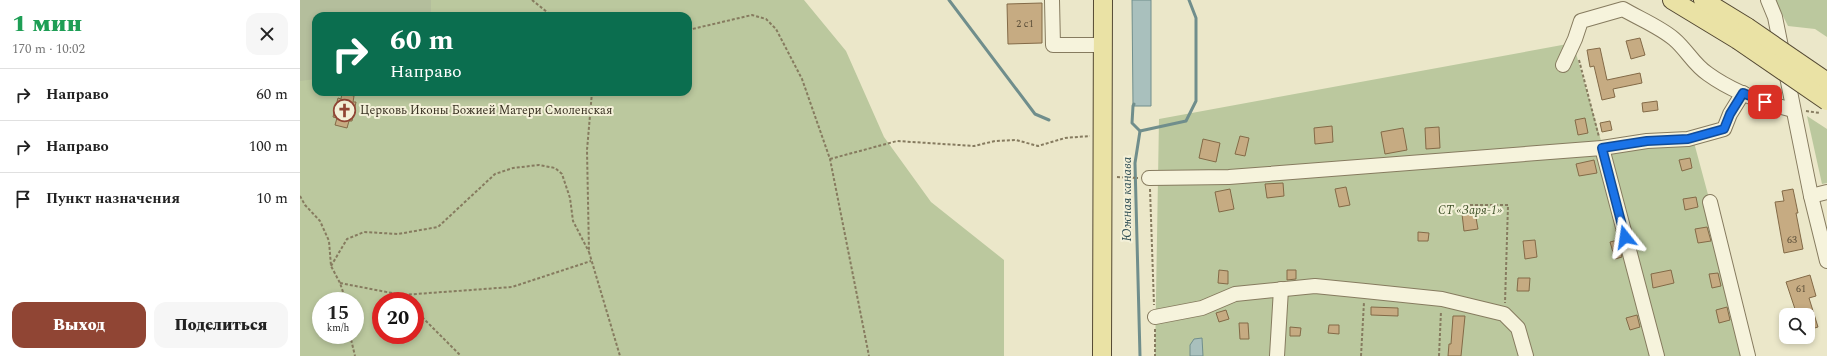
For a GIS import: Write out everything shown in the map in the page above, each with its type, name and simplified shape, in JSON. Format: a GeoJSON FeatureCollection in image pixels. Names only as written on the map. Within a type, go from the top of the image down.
{"type":"FeatureCollection","features":[{"type":"Feature","properties":{"kind":"main road"},"geometry":{"type":"LineString","coordinates":[[1102,0],[1102,356]]}},
{"type":"Feature","properties":{"kind":"main road"},"geometry":{"type":"LineString","coordinates":[[1672,0],[1742,34],[1827,82]]}},
{"type":"Feature","properties":{"kind":"main road"},"geometry":{"type":"LineString","coordinates":[[1703,0],[1824,107]]}},
{"type":"Feature","properties":{"kind":"street"},"geometry":{"type":"LineString","coordinates":[[1052,0],[1053,45],[1103,45]]}},
{"type":"Feature","properties":{"kind":"street"},"geometry":{"type":"LineString","coordinates":[[1768,0],[1775,17],[1811,196],[1827,261]]}},
{"type":"Feature","properties":{"kind":"street"},"geometry":{"type":"LineString","coordinates":[[1563,65],[1581,21],[1623,10],[1674,39],[1692,60],[1708,74],[1743,93],[1775,106],[1793,110]]}},
{"type":"Feature","properties":{"kind":"street"},"geometry":{"type":"LineString","coordinates":[[1149,178],[1229,177],[1602,148],[1647,141],[1688,139],[1724,129],[1730,114],[1743,93]]}},
{"type":"Feature","properties":{"kind":"street"},"geometry":{"type":"LineString","coordinates":[[1602,148],[1657,356]]}},
{"type":"Feature","properties":{"kind":"street"},"geometry":{"type":"LineString","coordinates":[[1811,196],[1827,192]]}},
{"type":"Feature","properties":{"kind":"street"},"geometry":{"type":"LineString","coordinates":[[1710,202],[1748,356]]}},
{"type":"Feature","properties":{"kind":"street"},"geometry":{"type":"LineString","coordinates":[[1155,317],[1202,308],[1235,294],[1314,286],[1442,299],[1504,314],[1518,328],[1526,356]]}},
{"type":"Feature","properties":{"kind":"street"},"geometry":{"type":"LineString","coordinates":[[1277,356],[1280,289]]}},
{"type":"Feature","properties":{"kind":"path"},"geometry":{"type":"LineString","coordinates":[[532,0],[547,12]]}},
{"type":"Feature","properties":{"kind":"path"},"geometry":{"type":"LineString","coordinates":[[692,29],[752,15],[766,19],[776,29],[802,80],[830,159],[869,356]]}},
{"type":"Feature","properties":{"kind":"path"},"geometry":{"type":"LineString","coordinates":[[1574,41],[1602,148]]}},
{"type":"Feature","properties":{"kind":"path"},"geometry":{"type":"LineString","coordinates":[[588,252],[587,150],[592,96]]}},
{"type":"Feature","properties":{"kind":"path"},"geometry":{"type":"LineString","coordinates":[[1793,110],[1824,107]]}},
{"type":"Feature","properties":{"kind":"path"},"geometry":{"type":"LineString","coordinates":[[830,159],[897,141],[974,146],[995,140],[1016,140],[1038,146],[1065,138],[1093,136]]}},
{"type":"Feature","properties":{"kind":"path"},"geometry":{"type":"LineString","coordinates":[[331,266],[347,239],[364,232],[398,234],[438,227],[478,188],[495,174],[513,168],[539,165],[555,168],[562,174],[570,198],[573,221],[592,261],[620,356]]}},
{"type":"Feature","properties":{"kind":"path"},"geometry":{"type":"LineString","coordinates":[[1149,178],[1155,317],[1155,356]]}},
{"type":"Feature","properties":{"kind":"path"},"geometry":{"type":"LineString","coordinates":[[300,196],[305,205],[320,221],[329,241],[331,266],[343,292]]}},
{"type":"Feature","properties":{"kind":"path"},"geometry":{"type":"LineString","coordinates":[[1470,204],[1508,205],[1504,314]]}},
{"type":"Feature","properties":{"kind":"path"},"geometry":{"type":"LineString","coordinates":[[424,293],[512,287],[592,261]]}},
{"type":"Feature","properties":{"kind":"path"},"geometry":{"type":"LineString","coordinates":[[340,283],[386,292]]}},
{"type":"Feature","properties":{"kind":"path"},"geometry":{"type":"LineString","coordinates":[[1360,356],[1365,291]]}},
{"type":"Feature","properties":{"kind":"path"},"geometry":{"type":"LineString","coordinates":[[1439,356],[1442,299]]}},
{"type":"Feature","properties":{"kind":"path"},"geometry":{"type":"LineString","coordinates":[[424,319],[461,356]]}},
{"type":"Feature","properties":{"kind":"path"},"geometry":{"type":"LineString","coordinates":[[352,344],[355,356]]}},
{"type":"Feature","properties":{"kind":"green space"},"geometry":{"type":"Polygon","coordinates":[[[300,0],[804,0],[846,51],[884,137],[931,202],[1004,260],[1004,356],[300,356],[300,0]]]}},
{"type":"Feature","properties":{"kind":"green space"},"geometry":{"type":"Polygon","coordinates":[[[300,0],[431,0],[431,12],[312,12],[312,80],[300,81],[300,0]]]}},
{"type":"Feature","properties":{"kind":"green space"},"geometry":{"type":"Polygon","coordinates":[[[1775,0],[1827,0],[1827,37],[1815,29],[1788,26],[1775,0]]]}},
{"type":"Feature","properties":{"kind":"green space","name":"СТ «Заря-1»"},"geometry":{"type":"Polygon","coordinates":[[[1573,43],[1602,144],[1692,135],[1710,202],[1746,356],[1155,356],[1159,119],[1573,43]]]}},
{"type":"Feature","properties":{"kind":"green space"},"geometry":{"type":"Polygon","coordinates":[[[1807,116],[1827,129],[1827,183],[1822,184],[1807,116]]]}},
{"type":"Feature","properties":{"kind":"water"},"geometry":{"type":"Polygon","coordinates":[[[1132,0],[1151,0],[1151,106],[1133,106],[1132,0]]]}},
{"type":"Feature","properties":{"kind":"water"},"geometry":{"type":"Polygon","coordinates":[[[1202,338],[1203,356],[1190,356],[1190,345],[1194,339],[1202,338]]]}},
{"type":"Feature","properties":{"kind":"building"},"geometry":{"type":"Polygon","coordinates":[[[1042,3],[1042,43],[1008,44],[1007,4],[1042,3]]]}},
{"type":"Feature","properties":{"kind":"building"},"geometry":{"type":"Polygon","coordinates":[[[1640,38],[1645,55],[1631,59],[1626,41],[1640,38]]]}},
{"type":"Feature","properties":{"kind":"building"},"geometry":{"type":"Polygon","coordinates":[[[1600,48],[1607,80],[1640,73],[1642,83],[1613,89],[1615,97],[1602,100],[1594,66],[1590,67],[1587,50],[1600,48]]]}},
{"type":"Feature","properties":{"kind":"building","name":"Церковь Иконы Божией Матери Смоленская"},"geometry":{"type":"Polygon","coordinates":[[[342,96],[354,96],[353,102],[356,102],[352,121],[349,121],[347,128],[335,125],[337,118],[333,117],[338,98],[341,99],[342,96]]]}},
{"type":"Feature","properties":{"kind":"building"},"geometry":{"type":"Polygon","coordinates":[[[1657,101],[1658,110],[1643,112],[1642,103],[1657,101]]]}},
{"type":"Feature","properties":{"kind":"building"},"geometry":{"type":"Polygon","coordinates":[[[1585,118],[1588,133],[1578,135],[1575,120],[1585,118]]]}},
{"type":"Feature","properties":{"kind":"building"},"geometry":{"type":"Polygon","coordinates":[[[1610,121],[1612,130],[1602,132],[1600,123],[1610,121]]]}},
{"type":"Feature","properties":{"kind":"building"},"geometry":{"type":"Polygon","coordinates":[[[1332,126],[1333,142],[1315,144],[1314,128],[1332,126]]]}},
{"type":"Feature","properties":{"kind":"building"},"geometry":{"type":"Polygon","coordinates":[[[1439,127],[1440,148],[1426,149],[1425,128],[1439,127]]]}},
{"type":"Feature","properties":{"kind":"building"},"geometry":{"type":"Polygon","coordinates":[[[1403,128],[1407,150],[1385,154],[1381,132],[1403,128]]]}},
{"type":"Feature","properties":{"kind":"building"},"geometry":{"type":"Polygon","coordinates":[[[1240,136],[1249,138],[1245,156],[1235,154],[1240,136]]]}},
{"type":"Feature","properties":{"kind":"building"},"geometry":{"type":"Polygon","coordinates":[[[1203,139],[1220,143],[1216,162],[1199,158],[1203,139]]]}},
{"type":"Feature","properties":{"kind":"building"},"geometry":{"type":"Polygon","coordinates":[[[1690,158],[1692,168],[1682,171],[1679,160],[1690,158]]]}},
{"type":"Feature","properties":{"kind":"building"},"geometry":{"type":"Polygon","coordinates":[[[1594,160],[1597,173],[1579,176],[1576,164],[1594,160]]]}},
{"type":"Feature","properties":{"kind":"building"},"geometry":{"type":"Polygon","coordinates":[[[1283,183],[1284,196],[1267,198],[1265,184],[1283,183]]]}},
{"type":"Feature","properties":{"kind":"building"},"geometry":{"type":"Polygon","coordinates":[[[1346,187],[1350,205],[1339,207],[1335,189],[1346,187]]]}},
{"type":"Feature","properties":{"kind":"building"},"geometry":{"type":"Polygon","coordinates":[[[1230,189],[1234,209],[1219,212],[1215,192],[1230,189]]]}},
{"type":"Feature","properties":{"kind":"building"},"geometry":{"type":"Polygon","coordinates":[[[1793,189],[1803,249],[1784,253],[1775,202],[1784,201],[1782,191],[1793,189]]]}},
{"type":"Feature","properties":{"kind":"building"},"geometry":{"type":"Polygon","coordinates":[[[1696,197],[1698,207],[1685,210],[1683,199],[1696,197]]]}},
{"type":"Feature","properties":{"kind":"building"},"geometry":{"type":"Polygon","coordinates":[[[1475,212],[1478,229],[1464,231],[1462,214],[1475,212]]]}},
{"type":"Feature","properties":{"kind":"building"},"geometry":{"type":"Polygon","coordinates":[[[1707,227],[1711,241],[1698,243],[1695,229],[1707,227]]]}},
{"type":"Feature","properties":{"kind":"building"},"geometry":{"type":"Polygon","coordinates":[[[1418,232],[1429,233],[1428,241],[1418,241],[1418,232]]]}},
{"type":"Feature","properties":{"kind":"building"},"geometry":{"type":"Polygon","coordinates":[[[1535,240],[1537,257],[1525,259],[1523,241],[1535,240]]]}},
{"type":"Feature","properties":{"kind":"building"},"geometry":{"type":"Polygon","coordinates":[[[1618,240],[1622,257],[1615,259],[1610,242],[1618,240]]]}},
{"type":"Feature","properties":{"kind":"building"},"geometry":{"type":"Polygon","coordinates":[[[1219,270],[1228,271],[1228,284],[1218,283],[1219,270]]]}},
{"type":"Feature","properties":{"kind":"building"},"geometry":{"type":"Polygon","coordinates":[[[1287,270],[1296,270],[1296,279],[1287,280],[1287,270]]]}},
{"type":"Feature","properties":{"kind":"building"},"geometry":{"type":"Polygon","coordinates":[[[1671,270],[1674,283],[1653,288],[1651,274],[1671,270]]]}},
{"type":"Feature","properties":{"kind":"building"},"geometry":{"type":"Polygon","coordinates":[[[1718,273],[1721,286],[1712,288],[1709,274],[1718,273]]]}},
{"type":"Feature","properties":{"kind":"building"},"geometry":{"type":"Polygon","coordinates":[[[1810,275],[1816,296],[1809,298],[1812,308],[1795,308],[1786,282],[1810,275]]]}},
{"type":"Feature","properties":{"kind":"building"},"geometry":{"type":"Polygon","coordinates":[[[1518,278],[1530,278],[1529,291],[1517,291],[1518,278]]]}},
{"type":"Feature","properties":{"kind":"building"},"geometry":{"type":"Polygon","coordinates":[[[1371,307],[1398,308],[1398,316],[1371,315],[1371,307]]]}},
{"type":"Feature","properties":{"kind":"building"},"geometry":{"type":"Polygon","coordinates":[[[1727,307],[1730,320],[1719,323],[1716,310],[1727,307]]]}},
{"type":"Feature","properties":{"kind":"building"},"geometry":{"type":"Polygon","coordinates":[[[1226,310],[1229,319],[1219,322],[1216,313],[1226,310]]]}},
{"type":"Feature","properties":{"kind":"building"},"geometry":{"type":"Polygon","coordinates":[[[1637,315],[1640,327],[1630,330],[1626,318],[1637,315]]]}},
{"type":"Feature","properties":{"kind":"building"},"geometry":{"type":"Polygon","coordinates":[[[1453,316],[1465,316],[1461,356],[1448,356],[1449,344],[1451,344],[1453,316]]]}},
{"type":"Feature","properties":{"kind":"building"},"geometry":{"type":"Polygon","coordinates":[[[1815,317],[1818,327],[1815,328],[1815,317]]]}},
{"type":"Feature","properties":{"kind":"building"},"geometry":{"type":"Polygon","coordinates":[[[1239,323],[1248,323],[1249,339],[1240,339],[1239,323]]]}},
{"type":"Feature","properties":{"kind":"building"},"geometry":{"type":"Polygon","coordinates":[[[1329,325],[1339,325],[1339,334],[1328,333],[1329,325]]]}},
{"type":"Feature","properties":{"kind":"building"},"geometry":{"type":"Polygon","coordinates":[[[1290,327],[1301,328],[1300,336],[1290,336],[1290,327]]]}},
{"type":"Feature","properties":{"kind":"waterway"},"geometry":{"type":"LineString","coordinates":[[949,0],[1035,114],[1049,120]]}},
{"type":"Feature","properties":{"kind":"waterway"},"geometry":{"type":"LineString","coordinates":[[1140,131],[1186,121],[1196,101],[1196,18],[1189,0]]}},
{"type":"Feature","properties":{"kind":"waterway","name":"Южная канава"},"geometry":{"type":"LineString","coordinates":[[1134,104],[1132,123],[1140,131],[1135,163],[1140,356]]}},
{"type":"Feature","properties":{"kind":"place","name":"Церковь Иконы Божией Матери Смоленская"},"geometry":{"type":"Point","coordinates":[345,110]}},
{"type":"Feature","properties":{"kind":"route"},"geometry":{"type":"LineString","coordinates":[[1625,237],[1602,148],[1647,141],[1688,139],[1706,135],[1724,129],[1730,114],[1743,93],[1765,102]]}}]}
